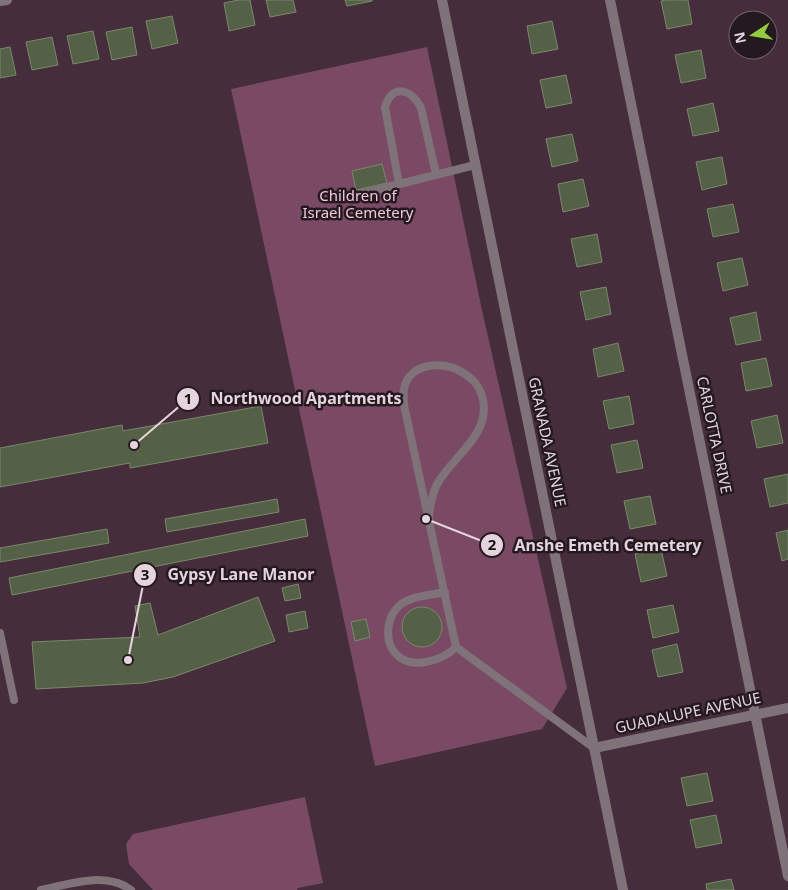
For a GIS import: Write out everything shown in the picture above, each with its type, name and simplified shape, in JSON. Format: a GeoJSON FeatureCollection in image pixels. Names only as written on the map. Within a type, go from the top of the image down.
{"type":"FeatureCollection","features":[{"type":"Feature","properties":{"kind":"street"},"geometry":{"type":"LineString","coordinates":[[0,2],[7,0]]}},
{"type":"Feature","properties":{"kind":"street","name":"GRANADA AVENUE"},"geometry":{"type":"LineString","coordinates":[[442,0],[623,890]]}},
{"type":"Feature","properties":{"kind":"street","name":"CARLOTTA DRIVE"},"geometry":{"type":"LineString","coordinates":[[610,0],[788,876]]}},
{"type":"Feature","properties":{"kind":"street","name":"GUADALUPE AVENUE"},"geometry":{"type":"LineString","coordinates":[[594,748],[788,708]]}},
{"type":"Feature","properties":{"kind":"lane"},"geometry":{"type":"LineString","coordinates":[[399,184],[385,107],[388,99],[394,92],[410,93],[417,99],[421,108],[436,174]]}},
{"type":"Feature","properties":{"kind":"lane"},"geometry":{"type":"LineString","coordinates":[[352,196],[476,164]]}},
{"type":"Feature","properties":{"kind":"lane"},"geometry":{"type":"LineString","coordinates":[[429,518],[431,500],[439,481],[481,427],[485,408],[481,391],[472,378],[457,369],[440,364],[423,367],[412,373],[404,388],[404,405],[456,647],[594,748]]}},
{"type":"Feature","properties":{"kind":"lane"},"geometry":{"type":"LineString","coordinates":[[445,592],[401,604],[394,612],[389,624],[390,644],[396,654],[405,660],[417,662],[429,661],[450,654],[456,647]]}},
{"type":"Feature","properties":{"kind":"lane"},"geometry":{"type":"LineString","coordinates":[[0,633],[14,700]]}},
{"type":"Feature","properties":{"kind":"lane"},"geometry":{"type":"LineString","coordinates":[[41,890],[81,882],[107,880],[124,884],[131,890]]}},
{"type":"Feature","properties":{"kind":"green space","name":"Children of Israel Cemetery"},"geometry":{"type":"Polygon","coordinates":[[[427,47],[482,310],[567,688],[542,729],[375,766],[231,89],[427,47]]]}},
{"type":"Feature","properties":{"kind":"green space"},"geometry":{"type":"Polygon","coordinates":[[[305,797],[323,883],[298,888],[297,890],[153,890],[129,864],[126,844],[133,834],[305,797]]]}},
{"type":"Feature","properties":{"kind":"building"},"geometry":{"type":"Polygon","coordinates":[[[250,0],[255,25],[229,31],[224,3],[250,0]]]}},
{"type":"Feature","properties":{"kind":"building"},"geometry":{"type":"Polygon","coordinates":[[[266,0],[293,0],[296,12],[270,17],[266,0]]]}},
{"type":"Feature","properties":{"kind":"building"},"geometry":{"type":"Polygon","coordinates":[[[345,0],[372,0],[372,1],[347,6],[345,0]]]}},
{"type":"Feature","properties":{"kind":"building"},"geometry":{"type":"Polygon","coordinates":[[[688,0],[692,24],[667,29],[661,1],[688,0]]]}},
{"type":"Feature","properties":{"kind":"building"},"geometry":{"type":"Polygon","coordinates":[[[172,16],[178,43],[152,49],[146,21],[172,16]]]}},
{"type":"Feature","properties":{"kind":"building"},"geometry":{"type":"Polygon","coordinates":[[[552,21],[558,49],[532,54],[527,26],[552,21]]]}},
{"type":"Feature","properties":{"kind":"building"},"geometry":{"type":"Polygon","coordinates":[[[132,27],[137,55],[112,60],[106,32],[132,27]]]}},
{"type":"Feature","properties":{"kind":"building"},"geometry":{"type":"Polygon","coordinates":[[[93,31],[99,59],[73,64],[67,36],[93,31]]]}},
{"type":"Feature","properties":{"kind":"building"},"geometry":{"type":"Polygon","coordinates":[[[52,37],[58,65],[32,70],[26,42],[52,37]]]}},
{"type":"Feature","properties":{"kind":"building"},"geometry":{"type":"Polygon","coordinates":[[[10,47],[16,75],[0,78],[0,49],[10,47]]]}},
{"type":"Feature","properties":{"kind":"building"},"geometry":{"type":"Polygon","coordinates":[[[701,50],[706,78],[681,83],[675,55],[701,50]]]}},
{"type":"Feature","properties":{"kind":"building"},"geometry":{"type":"Polygon","coordinates":[[[566,75],[572,103],[546,108],[540,80],[566,75]]]}},
{"type":"Feature","properties":{"kind":"building"},"geometry":{"type":"Polygon","coordinates":[[[713,103],[719,131],[693,136],[687,109],[713,103]]]}},
{"type":"Feature","properties":{"kind":"building"},"geometry":{"type":"Polygon","coordinates":[[[572,134],[578,161],[552,167],[546,139],[572,134]]]}},
{"type":"Feature","properties":{"kind":"building"},"geometry":{"type":"Polygon","coordinates":[[[722,157],[727,184],[702,190],[696,162],[722,157]]]}},
{"type":"Feature","properties":{"kind":"building"},"geometry":{"type":"Polygon","coordinates":[[[382,164],[387,183],[356,190],[352,171],[382,164]]]}},
{"type":"Feature","properties":{"kind":"building"},"geometry":{"type":"Polygon","coordinates":[[[583,179],[589,206],[563,212],[558,184],[583,179]]]}},
{"type":"Feature","properties":{"kind":"building"},"geometry":{"type":"Polygon","coordinates":[[[733,204],[739,232],[713,237],[707,209],[733,204]]]}},
{"type":"Feature","properties":{"kind":"building"},"geometry":{"type":"Polygon","coordinates":[[[597,234],[602,262],[577,267],[571,239],[597,234]]]}},
{"type":"Feature","properties":{"kind":"building"},"geometry":{"type":"Polygon","coordinates":[[[742,258],[748,285],[723,291],[717,263],[742,258]]]}},
{"type":"Feature","properties":{"kind":"building"},"geometry":{"type":"Polygon","coordinates":[[[606,287],[611,314],[586,320],[580,292],[606,287]]]}},
{"type":"Feature","properties":{"kind":"building"},"geometry":{"type":"Polygon","coordinates":[[[756,312],[761,340],[736,345],[730,318],[756,312]]]}},
{"type":"Feature","properties":{"kind":"building"},"geometry":{"type":"Polygon","coordinates":[[[618,343],[624,371],[598,377],[593,349],[618,343]]]}},
{"type":"Feature","properties":{"kind":"building"},"geometry":{"type":"Polygon","coordinates":[[[766,358],[772,386],[746,391],[741,363],[766,358]]]}},
{"type":"Feature","properties":{"kind":"building"},"geometry":{"type":"Polygon","coordinates":[[[629,396],[634,424],[609,429],[603,401],[629,396]]]}},
{"type":"Feature","properties":{"kind":"building"},"geometry":{"type":"Polygon","coordinates":[[[261,406],[268,443],[130,468],[130,463],[0,487],[0,448],[122,425],[123,431],[261,406]]]}},
{"type":"Feature","properties":{"kind":"building"},"geometry":{"type":"Polygon","coordinates":[[[777,415],[783,443],[757,448],[751,421],[777,415]]]}},
{"type":"Feature","properties":{"kind":"building"},"geometry":{"type":"Polygon","coordinates":[[[637,440],[643,468],[617,473],[611,445],[637,440]]]}},
{"type":"Feature","properties":{"kind":"building"},"geometry":{"type":"Polygon","coordinates":[[[788,474],[788,503],[770,507],[764,479],[788,474]]]}},
{"type":"Feature","properties":{"kind":"building"},"geometry":{"type":"Polygon","coordinates":[[[650,496],[656,524],[630,529],[624,501],[650,496]]]}},
{"type":"Feature","properties":{"kind":"building"},"geometry":{"type":"Polygon","coordinates":[[[277,499],[279,512],[167,532],[165,519],[277,499]]]}},
{"type":"Feature","properties":{"kind":"building"},"geometry":{"type":"Polygon","coordinates":[[[305,519],[308,536],[12,595],[9,578],[305,519]]]}},
{"type":"Feature","properties":{"kind":"building"},"geometry":{"type":"Polygon","coordinates":[[[107,529],[109,543],[0,562],[0,548],[107,529]]]}},
{"type":"Feature","properties":{"kind":"building"},"geometry":{"type":"Polygon","coordinates":[[[788,530],[788,559],[782,561],[776,533],[788,530]]]}},
{"type":"Feature","properties":{"kind":"building"},"geometry":{"type":"Polygon","coordinates":[[[661,549],[667,576],[641,582],[635,554],[661,549]]]}},
{"type":"Feature","properties":{"kind":"building"},"geometry":{"type":"Polygon","coordinates":[[[298,584],[301,598],[285,601],[282,588],[298,584]]]}},
{"type":"Feature","properties":{"kind":"building"},"geometry":{"type":"Polygon","coordinates":[[[258,597],[275,641],[173,677],[143,683],[36,689],[32,642],[140,637],[135,606],[150,603],[158,635],[258,597]]]}},
{"type":"Feature","properties":{"kind":"building"},"geometry":{"type":"Polygon","coordinates":[[[673,605],[679,632],[653,638],[647,610],[673,605]]]}},
{"type":"Feature","properties":{"kind":"building"},"geometry":{"type":"Polygon","coordinates":[[[426,607],[433,610],[439,616],[442,627],[441,635],[433,644],[426,647],[418,647],[411,644],[403,635],[402,623],[405,616],[414,608],[426,607]]]}},
{"type":"Feature","properties":{"kind":"building"},"geometry":{"type":"Polygon","coordinates":[[[305,611],[308,628],[289,632],[286,615],[305,611]]]}},
{"type":"Feature","properties":{"kind":"building"},"geometry":{"type":"Polygon","coordinates":[[[366,619],[370,637],[355,641],[351,622],[366,619]]]}},
{"type":"Feature","properties":{"kind":"building"},"geometry":{"type":"Polygon","coordinates":[[[677,644],[683,672],[658,677],[652,650],[677,644]]]}},
{"type":"Feature","properties":{"kind":"building"},"geometry":{"type":"Polygon","coordinates":[[[707,773],[713,801],[687,806],[681,778],[707,773]]]}},
{"type":"Feature","properties":{"kind":"building"},"geometry":{"type":"Polygon","coordinates":[[[716,815],[722,843],[696,848],[690,820],[716,815]]]}},
{"type":"Feature","properties":{"kind":"building"},"geometry":{"type":"Polygon","coordinates":[[[731,879],[734,890],[707,890],[706,884],[731,879]]]}},
{"type":"Feature","properties":{"kind":"place","name":"Northwood Apartments"},"geometry":{"type":"Point","coordinates":[134,445]}},
{"type":"Feature","properties":{"kind":"place","name":"Anshe Emeth Cemetery"},"geometry":{"type":"Point","coordinates":[426,519]}},
{"type":"Feature","properties":{"kind":"place","name":"Gypsy Lane Manor"},"geometry":{"type":"Point","coordinates":[128,660]}}]}
